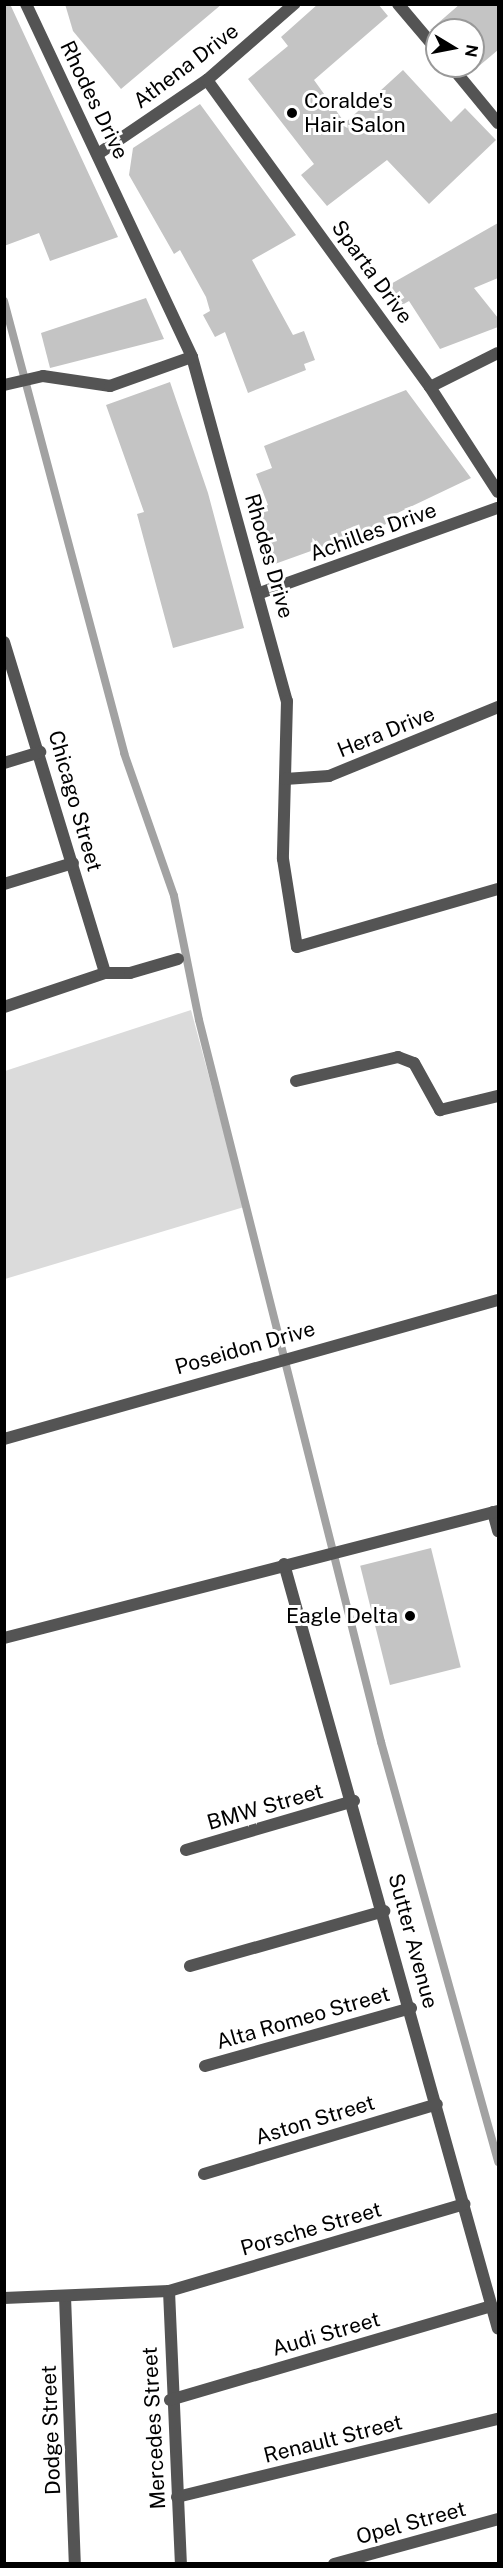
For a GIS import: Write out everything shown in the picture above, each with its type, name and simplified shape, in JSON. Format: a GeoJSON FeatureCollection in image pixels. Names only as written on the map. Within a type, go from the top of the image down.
{"type":"FeatureCollection","features":[{"type":"Feature","properties":{"kind":"street","name":"Rhodes Drive"},"geometry":{"type":"LineString","coordinates":[[26,4],[192,357],[260,593],[287,701],[283,859],[297,947],[498,889]]}},
{"type":"Feature","properties":{"kind":"street","name":"Athena Drive"},"geometry":{"type":"LineString","coordinates":[[98,154],[207,80],[294,4]]}},
{"type":"Feature","properties":{"kind":"street"},"geometry":{"type":"LineString","coordinates":[[398,4],[425,36]]}},
{"type":"Feature","properties":{"kind":"street"},"geometry":{"type":"LineString","coordinates":[[461,78],[498,123]]}},
{"type":"Feature","properties":{"kind":"street","name":"Sparta Drive"},"geometry":{"type":"LineString","coordinates":[[207,80],[430,387],[498,492]]}},
{"type":"Feature","properties":{"kind":"street"},"geometry":{"type":"LineString","coordinates":[[430,387],[498,353]]}},
{"type":"Feature","properties":{"kind":"street"},"geometry":{"type":"LineString","coordinates":[[4,385],[43,376],[110,386],[192,357]]}},
{"type":"Feature","properties":{"kind":"street","name":"Achilles Drive"},"geometry":{"type":"LineString","coordinates":[[260,593],[498,508]]}},
{"type":"Feature","properties":{"kind":"street","name":"Chicago Street"},"geometry":{"type":"LineString","coordinates":[[6,642],[105,973]]}},
{"type":"Feature","properties":{"kind":"street","name":"Hera Drive"},"geometry":{"type":"LineString","coordinates":[[285,779],[329,776],[498,707]]}},
{"type":"Feature","properties":{"kind":"street"},"geometry":{"type":"LineString","coordinates":[[4,763],[40,752]]}},
{"type":"Feature","properties":{"kind":"street"},"geometry":{"type":"LineString","coordinates":[[4,884],[73,863]]}},
{"type":"Feature","properties":{"kind":"street"},"geometry":{"type":"LineString","coordinates":[[4,1006],[105,973],[130,973],[178,958]]}},
{"type":"Feature","properties":{"kind":"street"},"geometry":{"type":"LineString","coordinates":[[296,1081],[398,1057],[414,1063],[440,1110],[498,1096]]}},
{"type":"Feature","properties":{"kind":"street","name":"Poseidon Drive"},"geometry":{"type":"LineString","coordinates":[[4,1439],[306,1350],[498,1300]]}},
{"type":"Feature","properties":{"kind":"street"},"geometry":{"type":"LineString","coordinates":[[4,1638],[305,1558],[496,1511],[498,1531]]}},
{"type":"Feature","properties":{"kind":"street","name":"Sutter Avenue"},"geometry":{"type":"LineString","coordinates":[[284,1564],[354,1801],[498,2330]]}},
{"type":"Feature","properties":{"kind":"street","name":"BMW Street"},"geometry":{"type":"LineString","coordinates":[[186,1850],[354,1801]]}},
{"type":"Feature","properties":{"kind":"street"},"geometry":{"type":"LineString","coordinates":[[190,1966],[384,1911]]}},
{"type":"Feature","properties":{"kind":"street","name":"Alta Romeo Street"},"geometry":{"type":"LineString","coordinates":[[205,2066],[411,2008]]}},
{"type":"Feature","properties":{"kind":"street","name":"Aston Street"},"geometry":{"type":"LineString","coordinates":[[204,2174],[437,2104]]}},
{"type":"Feature","properties":{"kind":"street","name":"Porsche Street"},"geometry":{"type":"LineString","coordinates":[[4,2298],[169,2291],[464,2204]]}},
{"type":"Feature","properties":{"kind":"street","name":"Mercedes Street"},"geometry":{"type":"LineString","coordinates":[[169,2291],[171,2400],[181,2564]]}},
{"type":"Feature","properties":{"kind":"street","name":"Dodge Street"},"geometry":{"type":"LineString","coordinates":[[65,2296],[75,2564]]}},
{"type":"Feature","properties":{"kind":"street","name":"Audi Street"},"geometry":{"type":"LineString","coordinates":[[171,2400],[492,2306]]}},
{"type":"Feature","properties":{"kind":"street","name":"Renault Street"},"geometry":{"type":"LineString","coordinates":[[177,2497],[498,2419]]}},
{"type":"Feature","properties":{"kind":"street","name":"Opel Street"},"geometry":{"type":"LineString","coordinates":[[334,2564],[498,2519]]}},
{"type":"Feature","properties":{"kind":"shaded area"},"geometry":{"type":"Polygon","coordinates":[[[191,1010],[244,1207],[5,1279],[5,1071],[191,1010]]]}},
{"type":"Feature","properties":{"kind":"building"},"geometry":{"type":"Polygon","coordinates":[[[4,4],[10,4],[118,237],[50,261],[39,233],[4,246],[4,4]]]}},
{"type":"Feature","properties":{"kind":"building"},"geometry":{"type":"Polygon","coordinates":[[[65,4],[222,4],[121,89],[73,31],[65,4]]]}},
{"type":"Feature","properties":{"kind":"building"},"geometry":{"type":"Polygon","coordinates":[[[318,4],[378,4],[388,16],[314,80],[345,123],[403,70],[451,122],[465,108],[496,140],[429,204],[387,160],[327,206],[301,175],[314,164],[248,79],[288,46],[281,37],[318,4]]]}},
{"type":"Feature","properties":{"kind":"building"},"geometry":{"type":"Polygon","coordinates":[[[460,4],[498,4],[498,50],[485,61],[485,18],[444,18],[460,4]]]}},
{"type":"Feature","properties":{"kind":"building"},"geometry":{"type":"Polygon","coordinates":[[[200,104],[296,235],[252,260],[293,335],[304,331],[315,360],[304,364],[306,370],[248,393],[225,332],[215,337],[203,315],[210,311],[206,297],[180,250],[174,254],[129,175],[133,148],[200,104]]]}},
{"type":"Feature","properties":{"kind":"building"},"geometry":{"type":"Polygon","coordinates":[[[498,223],[498,278],[474,288],[498,318],[498,327],[440,349],[409,301],[402,305],[389,285],[498,223]]]}},
{"type":"Feature","properties":{"kind":"building"},"geometry":{"type":"Polygon","coordinates":[[[146,298],[164,339],[50,368],[41,333],[146,298]]]}},
{"type":"Feature","properties":{"kind":"building"},"geometry":{"type":"Polygon","coordinates":[[[170,382],[208,493],[244,628],[173,648],[137,514],[144,512],[106,405],[170,382]]]}},
{"type":"Feature","properties":{"kind":"building"},"geometry":{"type":"Polygon","coordinates":[[[406,390],[471,478],[387,518],[389,523],[272,565],[253,510],[268,505],[256,474],[272,468],[264,446],[406,390]]]}},
{"type":"Feature","properties":{"kind":"building","name":"Eagle Delta"},"geometry":{"type":"Polygon","coordinates":[[[431,1548],[461,1667],[390,1685],[360,1566],[431,1548]]]}},
{"type":"Feature","properties":{"kind":"waterway"},"geometry":{"type":"LineString","coordinates":[[4,301],[124,753],[174,896],[199,1020],[381,1742],[498,2162]]}},
{"type":"Feature","properties":{"kind":"place","name":"Coralde's Hair Salon"},"geometry":{"type":"Point","coordinates":[292,113]}},
{"type":"Feature","properties":{"kind":"place","name":"Eagle Delta"},"geometry":{"type":"Point","coordinates":[410,1616]}}]}
